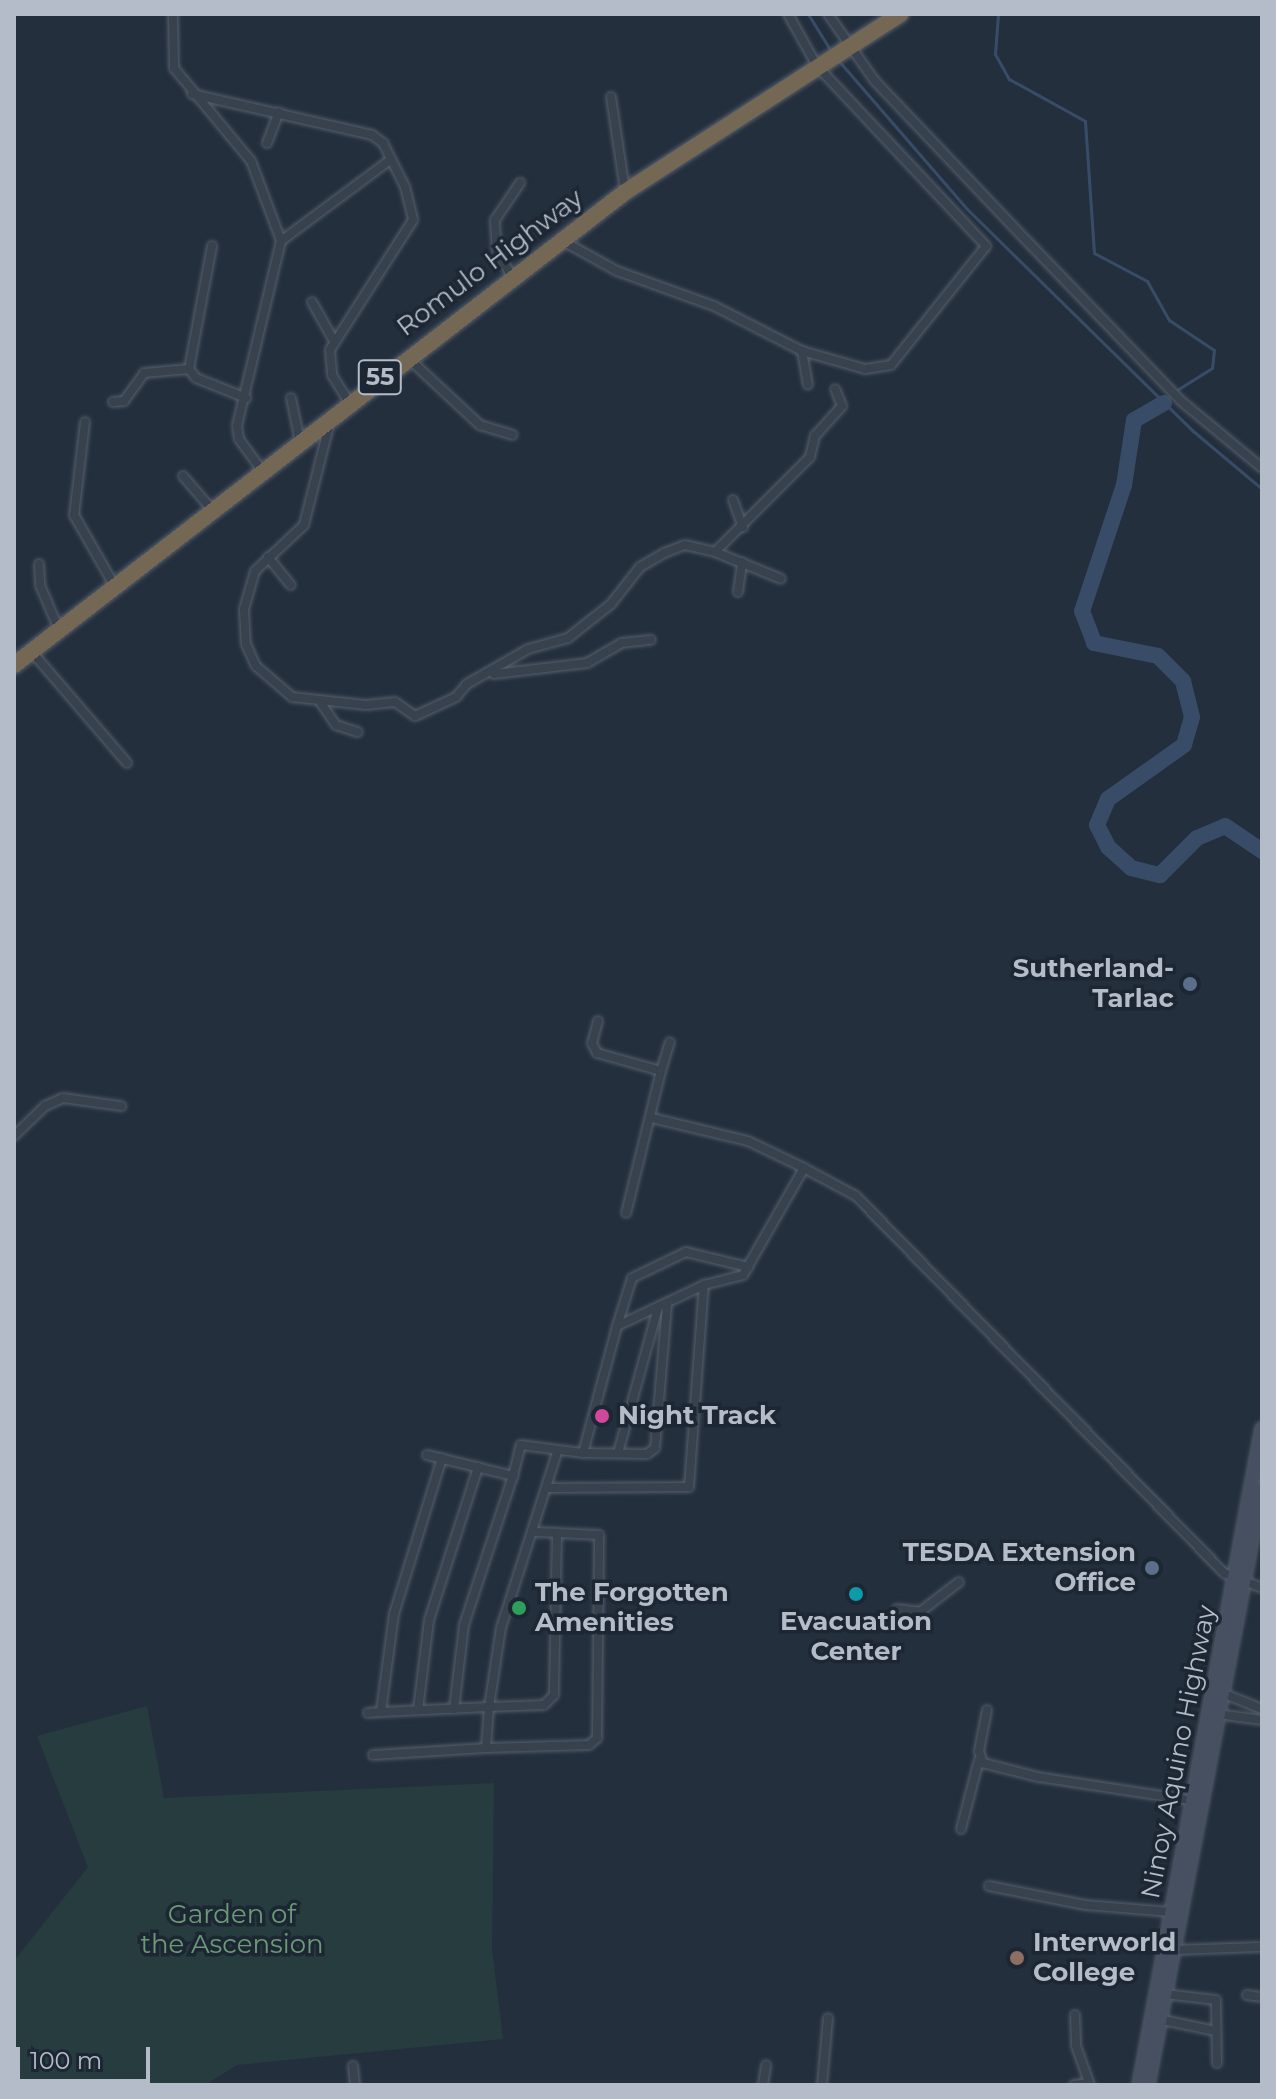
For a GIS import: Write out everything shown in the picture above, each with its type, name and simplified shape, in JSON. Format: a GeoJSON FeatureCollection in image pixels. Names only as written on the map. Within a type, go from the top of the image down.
{"type":"FeatureCollection","features":[{"type":"Feature","properties":{"kind":"highway","name":"Romulo Highway"},"geometry":{"type":"LineString","coordinates":[[14,665],[264,472],[406,357],[625,192],[757,102],[900,14]]}},
{"type":"Feature","properties":{"kind":"main road","name":"Ninoy Aquino Highway"},"geometry":{"type":"LineString","coordinates":[[1148,2085],[1171,1912],[1239,1580],[1262,1428]]}},
{"type":"Feature","properties":{"kind":"main road","name":"Ninoy Aquino Highway"},"geometry":{"type":"LineString","coordinates":[[1239,1580],[1262,1488]]}},
{"type":"Feature","properties":{"kind":"main road","name":"Ninoy Aquino Highway"},"geometry":{"type":"LineString","coordinates":[[1139,2085],[1174,1950],[1195,1802]]}},
{"type":"Feature","properties":{"kind":"street"},"geometry":{"type":"LineString","coordinates":[[173,14],[174,68],[192,94],[251,161],[281,241],[237,432],[264,472]]}},
{"type":"Feature","properties":{"kind":"street"},"geometry":{"type":"LineString","coordinates":[[560,240],[617,271],[714,306],[802,351],[865,369],[891,365],[901,358],[986,246],[820,64],[788,14]]}},
{"type":"Feature","properties":{"kind":"street"},"geometry":{"type":"LineString","coordinates":[[828,14],[847,48],[902,110],[1169,389],[1221,438],[1262,468]]}},
{"type":"Feature","properties":{"kind":"street"},"geometry":{"type":"LineString","coordinates":[[192,94],[372,135],[390,160],[415,213],[334,341],[332,375],[349,402]]}},
{"type":"Feature","properties":{"kind":"street"},"geometry":{"type":"LineString","coordinates":[[611,97],[625,192]]}},
{"type":"Feature","properties":{"kind":"street"},"geometry":{"type":"LineString","coordinates":[[267,143],[279,112]]}},
{"type":"Feature","properties":{"kind":"street"},"geometry":{"type":"LineString","coordinates":[[281,241],[390,160]]}},
{"type":"Feature","properties":{"kind":"street"},"geometry":{"type":"LineString","coordinates":[[512,276],[497,252],[495,220],[520,183]]}},
{"type":"Feature","properties":{"kind":"street"},"geometry":{"type":"LineString","coordinates":[[212,246],[189,369],[196,378],[246,398]]}},
{"type":"Feature","properties":{"kind":"street"},"geometry":{"type":"LineString","coordinates":[[312,302],[334,341]]}},
{"type":"Feature","properties":{"kind":"street"},"geometry":{"type":"LineString","coordinates":[[802,351],[808,384]]}},
{"type":"Feature","properties":{"kind":"street"},"geometry":{"type":"LineString","coordinates":[[406,357],[480,425],[513,435]]}},
{"type":"Feature","properties":{"kind":"street"},"geometry":{"type":"LineString","coordinates":[[113,402],[124,401],[144,373],[189,369]]}},
{"type":"Feature","properties":{"kind":"street"},"geometry":{"type":"LineString","coordinates":[[715,552],[810,457],[815,436],[842,406],[835,389]]}},
{"type":"Feature","properties":{"kind":"street"},"geometry":{"type":"LineString","coordinates":[[291,398],[300,442]]}},
{"type":"Feature","properties":{"kind":"street"},"geometry":{"type":"LineString","coordinates":[[331,419],[304,525],[255,571],[244,609],[246,644],[256,666],[274,685],[292,697],[321,703],[395,702],[411,715],[423,715],[528,649],[568,638],[611,604],[640,567],[685,545],[715,552],[781,579]]}},
{"type":"Feature","properties":{"kind":"street"},"geometry":{"type":"LineString","coordinates":[[85,422],[74,515],[116,588]]}},
{"type":"Feature","properties":{"kind":"street"},"geometry":{"type":"LineString","coordinates":[[183,476],[214,511]]}},
{"type":"Feature","properties":{"kind":"street"},"geometry":{"type":"LineString","coordinates":[[733,500],[743,527]]}},
{"type":"Feature","properties":{"kind":"street"},"geometry":{"type":"LineString","coordinates":[[268,557],[291,585]]}},
{"type":"Feature","properties":{"kind":"street"},"geometry":{"type":"LineString","coordinates":[[738,592],[742,562]]}},
{"type":"Feature","properties":{"kind":"street"},"geometry":{"type":"LineString","coordinates":[[39,564],[40,585],[59,630]]}},
{"type":"Feature","properties":{"kind":"street"},"geometry":{"type":"LineString","coordinates":[[489,674],[587,663],[621,643],[651,640]]}},
{"type":"Feature","properties":{"kind":"street"},"geometry":{"type":"LineString","coordinates":[[31,651],[127,763]]}},
{"type":"Feature","properties":{"kind":"street"},"geometry":{"type":"LineString","coordinates":[[321,703],[336,725],[358,732]]}},
{"type":"Feature","properties":{"kind":"street"},"geometry":{"type":"LineString","coordinates":[[598,1021],[592,1043],[597,1053],[661,1071]]}},
{"type":"Feature","properties":{"kind":"street"},"geometry":{"type":"LineString","coordinates":[[626,1213],[670,1042]]}},
{"type":"Feature","properties":{"kind":"street"},"geometry":{"type":"LineString","coordinates":[[14,1136],[45,1106],[63,1098],[121,1106]]}},
{"type":"Feature","properties":{"kind":"street"},"geometry":{"type":"LineString","coordinates":[[652,1118],[748,1141],[856,1196],[1239,1580],[1262,1588]]}},
{"type":"Feature","properties":{"kind":"street"},"geometry":{"type":"LineString","coordinates":[[617,1326],[704,1285],[739,1277],[748,1267],[804,1168]]}},
{"type":"Feature","properties":{"kind":"street"},"geometry":{"type":"LineString","coordinates":[[583,1453],[617,1326],[635,1276],[689,1252],[724,1264],[748,1267]]}},
{"type":"Feature","properties":{"kind":"street"},"geometry":{"type":"LineString","coordinates":[[717,1280],[724,1264]]}},
{"type":"Feature","properties":{"kind":"street"},"geometry":{"type":"LineString","coordinates":[[547,1488],[690,1485],[704,1285]]}},
{"type":"Feature","properties":{"kind":"street"},"geometry":{"type":"LineString","coordinates":[[618,1453],[662,1306]]}},
{"type":"Feature","properties":{"kind":"street"},"geometry":{"type":"LineString","coordinates":[[454,1709],[464,1625],[521,1445],[583,1453],[647,1454],[655,1448],[662,1306]]}},
{"type":"Feature","properties":{"kind":"street"},"geometry":{"type":"LineString","coordinates":[[486,1748],[501,1628],[557,1452]]}},
{"type":"Feature","properties":{"kind":"street"},"geometry":{"type":"LineString","coordinates":[[427,1455],[513,1476]]}},
{"type":"Feature","properties":{"kind":"street"},"geometry":{"type":"LineString","coordinates":[[381,1712],[394,1614],[442,1458]]}},
{"type":"Feature","properties":{"kind":"street"},"geometry":{"type":"LineString","coordinates":[[418,1710],[429,1620],[478,1467]]}},
{"type":"Feature","properties":{"kind":"street"},"geometry":{"type":"LineString","coordinates":[[373,1755],[589,1745],[597,1738],[599,1535],[532,1532]]}},
{"type":"Feature","properties":{"kind":"street"},"geometry":{"type":"LineString","coordinates":[[368,1713],[544,1705],[553,1699],[557,1533]]}},
{"type":"Feature","properties":{"kind":"street"},"geometry":{"type":"LineString","coordinates":[[897,1609],[920,1612],[959,1582]]}},
{"type":"Feature","properties":{"kind":"street"},"geometry":{"type":"LineString","coordinates":[[1217,1692],[1262,1709]]}},
{"type":"Feature","properties":{"kind":"street"},"geometry":{"type":"LineString","coordinates":[[961,1829],[979,1760],[987,1710]]}},
{"type":"Feature","properties":{"kind":"street"},"geometry":{"type":"LineString","coordinates":[[1213,1713],[1262,1720]]}},
{"type":"Feature","properties":{"kind":"street"},"geometry":{"type":"LineString","coordinates":[[979,1760],[1038,1777],[1195,1802]]}},
{"type":"Feature","properties":{"kind":"street"},"geometry":{"type":"LineString","coordinates":[[989,1886],[1085,1905],[1171,1912]]}},
{"type":"Feature","properties":{"kind":"street"},"geometry":{"type":"LineString","coordinates":[[1174,1950],[1260,1947]]}},
{"type":"Feature","properties":{"kind":"street"},"geometry":{"type":"LineString","coordinates":[[1165,1994],[1216,2000],[1217,2063]]}},
{"type":"Feature","properties":{"kind":"street"},"geometry":{"type":"LineString","coordinates":[[1247,1995],[1262,1997]]}},
{"type":"Feature","properties":{"kind":"street"},"geometry":{"type":"LineString","coordinates":[[1074,2085],[1090,2084],[1076,2046],[1075,2015]]}},
{"type":"Feature","properties":{"kind":"street"},"geometry":{"type":"LineString","coordinates":[[822,2085],[828,2018]]}},
{"type":"Feature","properties":{"kind":"street"},"geometry":{"type":"LineString","coordinates":[[1156,2019],[1216,2031]]}},
{"type":"Feature","properties":{"kind":"street"},"geometry":{"type":"LineString","coordinates":[[763,2085],[766,2065]]}},
{"type":"Feature","properties":{"kind":"street"},"geometry":{"type":"LineString","coordinates":[[353,2066],[355,2085]]}},
{"type":"Feature","properties":{"kind":"green space","name":"Garden of the Ascension"},"geometry":{"type":"Polygon","coordinates":[[[147,1706],[164,1798],[494,1783],[492,1950],[503,2039],[237,2065],[205,2085],[90,2085],[88,2078],[81,2085],[14,2085],[14,1961],[88,1867],[37,1736],[147,1706]]]}},
{"type":"Feature","properties":{"kind":"waterway"},"geometry":{"type":"LineString","coordinates":[[808,14],[831,51]]}},
{"type":"Feature","properties":{"kind":"waterway"},"geometry":{"type":"LineString","coordinates":[[998,14],[995,54],[1009,79],[1085,121],[1094,253],[1147,281],[1169,320],[1214,350],[1212,368],[1178,389]]}},
{"type":"Feature","properties":{"kind":"waterway"},"geometry":{"type":"LineString","coordinates":[[838,60],[967,209],[1193,431],[1262,489]]}},
{"type":"Feature","properties":{"kind":"waterway"},"geometry":{"type":"LineString","coordinates":[[1164,403],[1134,420],[1124,485],[1082,611],[1094,643],[1158,656],[1183,681],[1192,717],[1184,745],[1108,799],[1097,825],[1108,847],[1131,868],[1160,875],[1197,838],[1225,826],[1262,851]]}},
{"type":"Feature","properties":{"kind":"place","name":"Sutherland- Tarlac"},"geometry":{"type":"Point","coordinates":[1190,984]}},
{"type":"Feature","properties":{"kind":"place","name":"Night Track"},"geometry":{"type":"Point","coordinates":[602,1416]}},
{"type":"Feature","properties":{"kind":"place","name":"TESDA Extension Office"},"geometry":{"type":"Point","coordinates":[1152,1568]}},
{"type":"Feature","properties":{"kind":"place","name":"Evacuation Center"},"geometry":{"type":"Point","coordinates":[856,1594]}},
{"type":"Feature","properties":{"kind":"place","name":"The Forgotten Amenities"},"geometry":{"type":"Point","coordinates":[519,1608]}},
{"type":"Feature","properties":{"kind":"place","name":"Interworld College"},"geometry":{"type":"Point","coordinates":[1017,1958]}}]}
